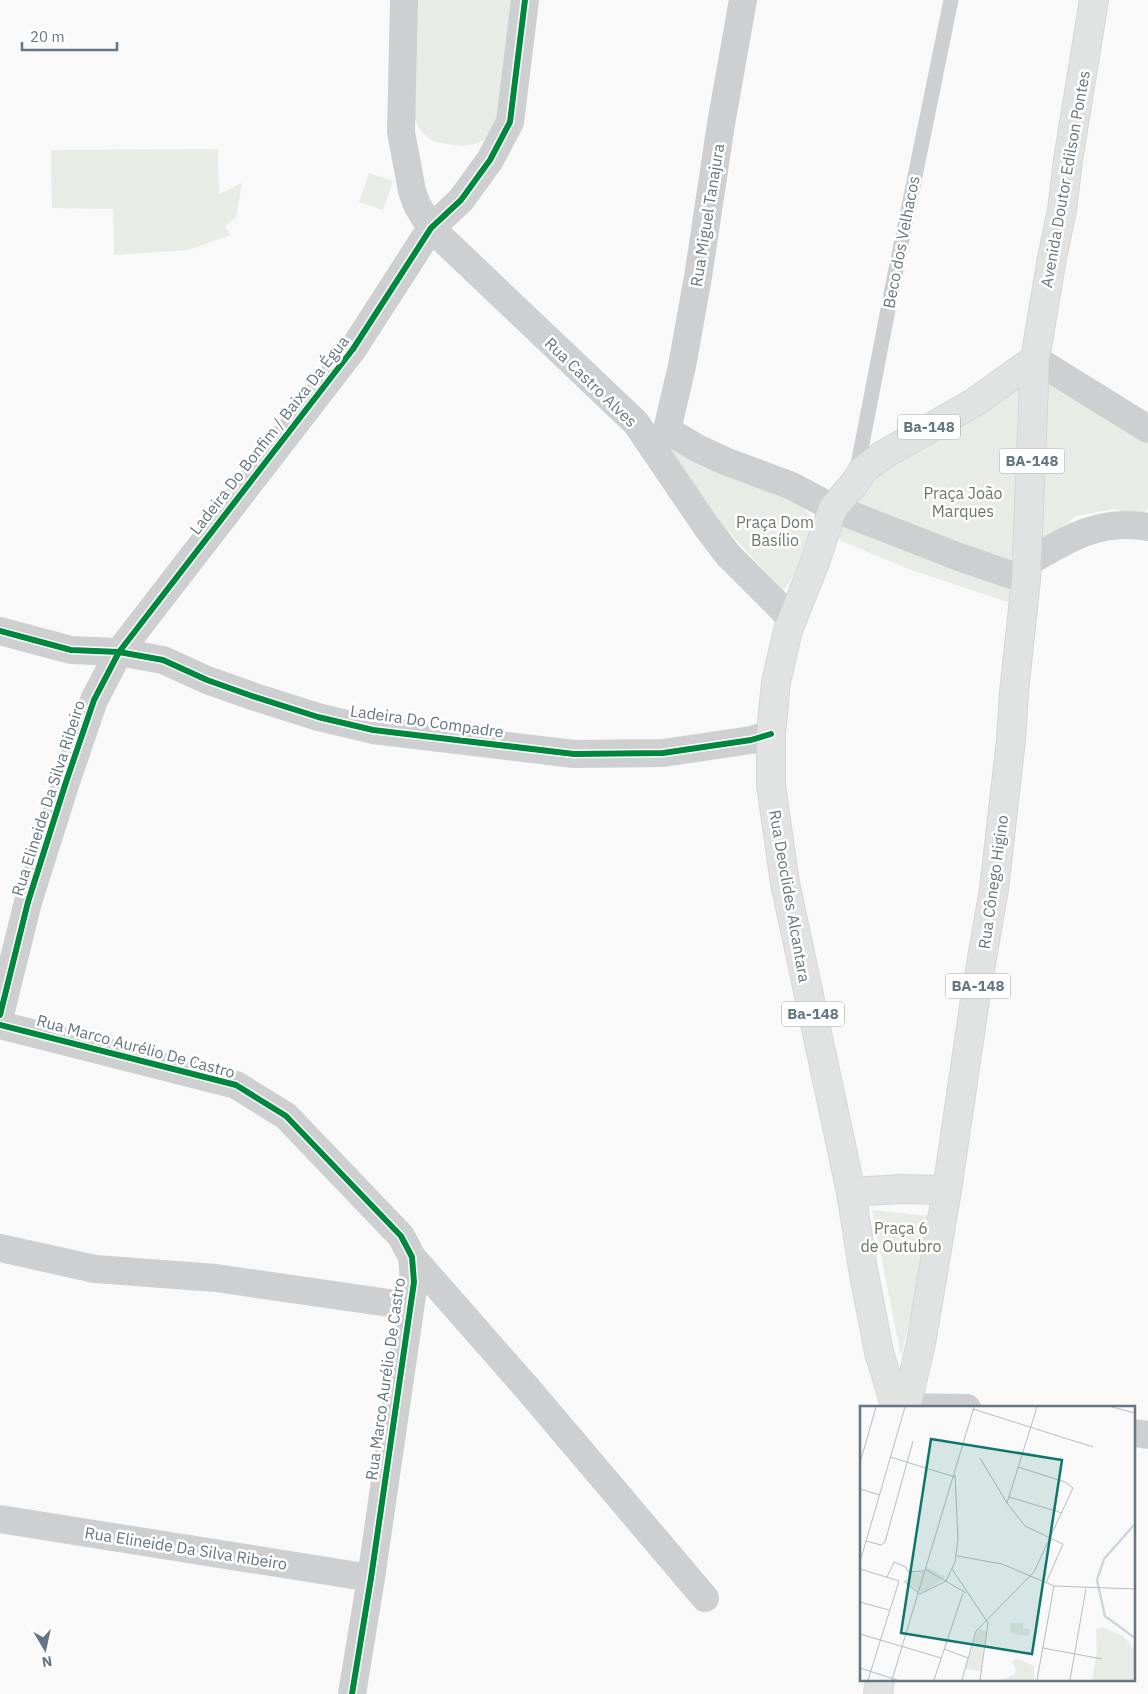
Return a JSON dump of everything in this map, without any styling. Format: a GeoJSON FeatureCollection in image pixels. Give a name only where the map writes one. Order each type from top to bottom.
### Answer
{"type":"FeatureCollection","features":[{"type":"Feature","properties":{"kind":"main road","name":"Avenida Doutor Edilson Pontes"},"geometry":{"type":"LineString","coordinates":[[1035,359],[1062,210],[1068,160],[1094,0]]}},
{"type":"Feature","properties":{"kind":"main road","name":"Ba-148"},"geometry":{"type":"LineString","coordinates":[[792,619],[814,565],[833,508],[864,470],[883,454],[975,402],[1014,372],[1035,359]]}},
{"type":"Feature","properties":{"kind":"main road","name":"BA-148"},"geometry":{"type":"LineString","coordinates":[[1027,571],[1035,359]]}},
{"type":"Feature","properties":{"kind":"main road","name":"Rua Cônego Higino"},"geometry":{"type":"LineString","coordinates":[[901,1406],[924,1326],[994,889],[1011,740],[1014,692],[1027,571]]}},
{"type":"Feature","properties":{"kind":"main road","name":"Rua Deoclides Alcantara"},"geometry":{"type":"LineString","coordinates":[[792,619],[776,682],[771,785],[785,884],[851,1192],[862,1269],[879,1352],[901,1406]]}},
{"type":"Feature","properties":{"kind":"main road"},"geometry":{"type":"LineString","coordinates":[[851,1192],[900,1189],[947,1190]]}},
{"type":"Feature","properties":{"kind":"street","name":"Rua Castro Alves"},"geometry":{"type":"LineString","coordinates":[[404,0],[402,139],[412,191],[417,205],[431,228],[636,423],[706,526],[723,547],[792,619]]}},
{"type":"Feature","properties":{"kind":"street","name":"Ladeira Do Bonfim / Baixa Da Égua"},"geometry":{"type":"LineString","coordinates":[[119,652],[354,349],[431,228],[461,200],[490,160],[510,122],[525,0]]}},
{"type":"Feature","properties":{"kind":"street","name":"Rua Miguel Tanajura"},"geometry":{"type":"LineString","coordinates":[[667,430],[682,366],[698,277],[721,124],[744,0]]}},
{"type":"Feature","properties":{"kind":"street"},"geometry":{"type":"LineString","coordinates":[[1035,359],[1148,429]]}},
{"type":"Feature","properties":{"kind":"street"},"geometry":{"type":"LineString","coordinates":[[636,423],[667,430],[697,448],[792,486],[833,508],[960,557],[1027,571],[1065,540],[1093,529],[1119,524],[1148,527]]}},
{"type":"Feature","properties":{"kind":"street","name":"Ladeira Do Compadre"},"geometry":{"type":"LineString","coordinates":[[0,631],[71,650],[119,652],[163,660],[207,680],[252,696],[318,717],[373,730],[574,754],[663,753],[751,740],[772,734]]}},
{"type":"Feature","properties":{"kind":"street","name":"Rua Elineide Da Silva Ribeiro"},"geometry":{"type":"LineString","coordinates":[[0,1015],[28,902],[66,782],[94,700],[119,652]]}},
{"type":"Feature","properties":{"kind":"street","name":"Rua Marco Aurélio De Castro"},"geometry":{"type":"LineString","coordinates":[[0,1025],[236,1085],[286,1116],[401,1236],[412,1257],[414,1282],[371,1578],[352,1694]]}},
{"type":"Feature","properties":{"kind":"street"},"geometry":{"type":"LineString","coordinates":[[0,1248],[95,1269],[216,1278],[410,1306]]}},
{"type":"Feature","properties":{"kind":"street"},"geometry":{"type":"LineString","coordinates":[[412,1257],[528,1388],[705,1598]]}},
{"type":"Feature","properties":{"kind":"street","name":"Rua Elineide Da Silva Ribeiro"},"geometry":{"type":"LineString","coordinates":[[0,1519],[371,1578]]}},
{"type":"Feature","properties":{"kind":"lane","name":"Beco dos Velhacos"},"geometry":{"type":"LineString","coordinates":[[854,484],[951,0]]}},
{"type":"Feature","properties":{"kind":"green space"},"geometry":{"type":"Polygon","coordinates":[[[413,0],[524,0],[511,110],[489,138],[475,144],[462,146],[440,143],[431,140],[418,127],[415,119],[413,0]]]}},
{"type":"Feature","properties":{"kind":"green space"},"geometry":{"type":"Polygon","coordinates":[[[218,149],[219,194],[242,183],[236,217],[225,226],[230,235],[188,250],[114,255],[113,209],[52,208],[51,150],[218,149]]]}},
{"type":"Feature","properties":{"kind":"green space"},"geometry":{"type":"Polygon","coordinates":[[[369,173],[393,181],[383,210],[359,202],[369,173]]]}},
{"type":"Feature","properties":{"kind":"green space","name":"Praça João Marques"},"geometry":{"type":"Polygon","coordinates":[[[1035,344],[1148,424],[1148,507],[1144,514],[1114,509],[1076,516],[1046,540],[1011,603],[911,570],[839,540],[835,493],[891,446],[1035,344]]]}},
{"type":"Feature","properties":{"kind":"green space","name":"Praça Dom Basílio"},"geometry":{"type":"Polygon","coordinates":[[[678,432],[797,501],[818,524],[801,564],[783,591],[662,459],[678,432]]]}},
{"type":"Feature","properties":{"kind":"green space","name":"Praça 6 de Outubro"},"geometry":{"type":"Polygon","coordinates":[[[872,1210],[930,1216],[918,1286],[901,1356],[872,1210]]]}},
{"type":"Feature","properties":{"kind":"cycle path"},"geometry":{"type":"LineString","coordinates":[[0,1015],[28,902],[94,700],[119,652],[353,349],[431,228],[461,200],[490,160],[510,122],[525,0]]}},
{"type":"Feature","properties":{"kind":"cycle path"},"geometry":{"type":"LineString","coordinates":[[0,631],[71,650],[119,652],[163,660],[207,680],[252,696],[318,717],[373,730],[574,754],[663,753],[751,740],[771,734]]}},
{"type":"Feature","properties":{"kind":"cycle path"},"geometry":{"type":"LineString","coordinates":[[0,1025],[236,1085],[286,1116],[401,1236],[412,1257],[414,1282],[371,1578],[352,1694]]}}]}
